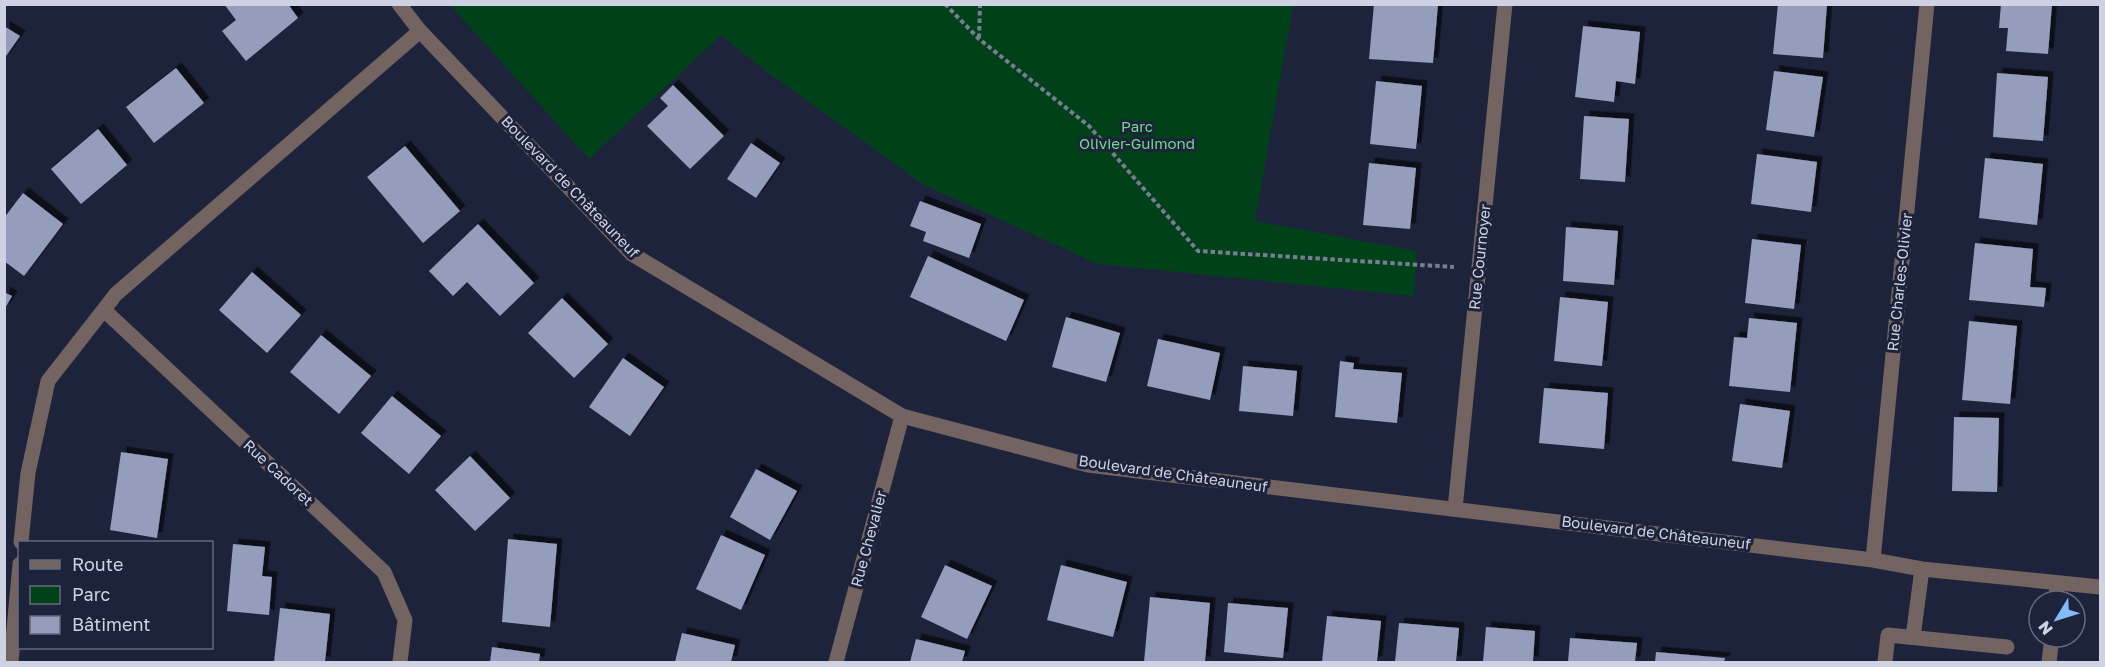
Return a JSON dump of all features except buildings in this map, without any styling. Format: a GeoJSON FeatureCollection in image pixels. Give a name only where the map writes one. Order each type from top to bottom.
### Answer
{"type":"FeatureCollection","features":[{"type":"Feature","properties":{"kind":"street","name":"Boulevard de Châteauneuf"},"geometry":{"type":"LineString","coordinates":[[399,4],[420,31],[633,254],[902,416],[1088,465],[1873,560],[1922,569],[2100,587]]}},
{"type":"Feature","properties":{"kind":"street","name":"Rue Cournoyer"},"geometry":{"type":"LineString","coordinates":[[1455,509],[1505,4]]}},
{"type":"Feature","properties":{"kind":"street","name":"Rue Charles-Olivier"},"geometry":{"type":"LineString","coordinates":[[1873,560],[1927,4]]}},
{"type":"Feature","properties":{"kind":"street"},"geometry":{"type":"LineString","coordinates":[[21,541],[28,473],[48,381],[116,294],[420,31]]}},
{"type":"Feature","properties":{"kind":"street","name":"Rue Cadoret"},"geometry":{"type":"LineString","coordinates":[[104,310],[384,572],[405,620],[400,663]]}},
{"type":"Feature","properties":{"kind":"street","name":"Rue Chevalier"},"geometry":{"type":"LineString","coordinates":[[836,663],[902,416]]}},
{"type":"Feature","properties":{"kind":"street"},"geometry":{"type":"LineString","coordinates":[[1913,637],[1922,569]]}},
{"type":"Feature","properties":{"kind":"street"},"geometry":{"type":"LineString","coordinates":[[2057,583],[2057,589]]}},
{"type":"Feature","properties":{"kind":"street"},"geometry":{"type":"LineString","coordinates":[[11,663],[18,586]]}},
{"type":"Feature","properties":{"kind":"street"},"geometry":{"type":"LineString","coordinates":[[1885,663],[1888,634],[2007,647]]}},
{"type":"Feature","properties":{"kind":"path"},"geometry":{"type":"LineString","coordinates":[[945,4],[979,39],[1089,126],[1198,250],[1479,269]]}},
{"type":"Feature","properties":{"kind":"path"},"geometry":{"type":"LineString","coordinates":[[979,39],[980,4]]}},
{"type":"Feature","properties":{"kind":"green space","name":"Parc Olivier-Guimond"},"geometry":{"type":"Polygon","coordinates":[[[450,5],[1293,5],[1255,221],[1417,251],[1414,296],[1098,264],[924,185],[758,65],[721,35],[589,159],[450,5]]]}}]}
